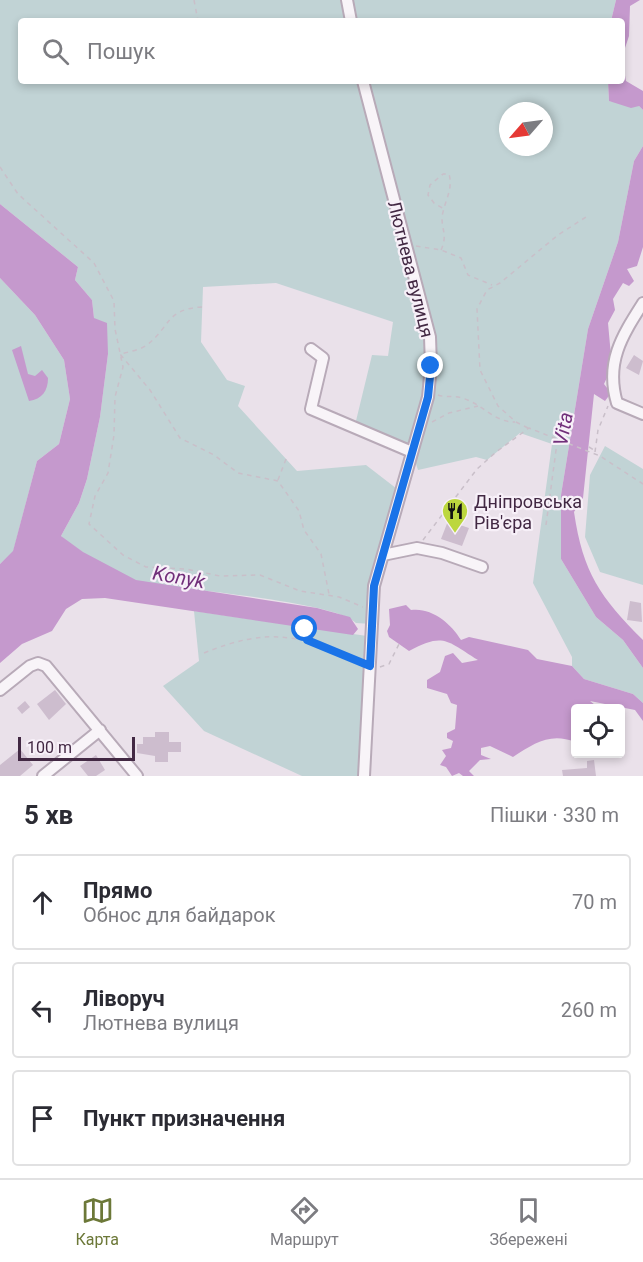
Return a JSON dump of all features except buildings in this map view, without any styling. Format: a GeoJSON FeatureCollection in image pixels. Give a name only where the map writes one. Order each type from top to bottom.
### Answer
{"type":"FeatureCollection","features":[{"type":"Feature","properties":{"kind":"street"},"geometry":{"type":"LineString","coordinates":[[347,0],[350,18]]}},
{"type":"Feature","properties":{"kind":"street","name":"Лютнева вулиця"},"geometry":{"type":"LineString","coordinates":[[364,84],[430,337],[430,383],[374,586],[364,776]]}},
{"type":"Feature","properties":{"kind":"street"},"geometry":{"type":"LineString","coordinates":[[643,303],[617,346],[614,380],[618,403],[643,414]]}},
{"type":"Feature","properties":{"kind":"street"},"geometry":{"type":"LineString","coordinates":[[311,349],[323,358],[311,409],[412,452]]}},
{"type":"Feature","properties":{"kind":"street"},"geometry":{"type":"LineString","coordinates":[[383,555],[417,548],[442,553],[482,567]]}},
{"type":"Feature","properties":{"kind":"street"},"geometry":{"type":"LineString","coordinates":[[0,690],[30,666],[38,663],[46,666],[137,776]]}},
{"type":"Feature","properties":{"kind":"street"},"geometry":{"type":"LineString","coordinates":[[43,776],[100,730]]}},
{"type":"Feature","properties":{"kind":"path"},"geometry":{"type":"LineString","coordinates":[[194,0],[197,18]]}},
{"type":"Feature","properties":{"kind":"path"},"geometry":{"type":"LineString","coordinates":[[0,167],[18,194],[94,263],[114,301],[115,329],[123,367],[114,397],[114,435],[108,473],[95,496],[88,524],[123,555],[146,567],[186,569],[220,576],[260,575],[300,591],[329,595],[373,611]]}},
{"type":"Feature","properties":{"kind":"path"},"geometry":{"type":"LineString","coordinates":[[441,250],[446,239],[442,214],[444,209],[452,182],[449,174],[443,174],[430,185],[428,195],[434,203],[444,209]]}},
{"type":"Feature","properties":{"kind":"path"},"geometry":{"type":"LineString","coordinates":[[586,217],[558,235],[487,290],[477,309],[480,370],[498,406],[516,422],[529,429],[557,441],[595,452]]}},
{"type":"Feature","properties":{"kind":"path"},"geometry":{"type":"LineString","coordinates":[[405,245],[441,250],[461,258],[468,275],[493,285]]}},
{"type":"Feature","properties":{"kind":"path"},"geometry":{"type":"LineString","coordinates":[[120,354],[145,346],[174,314],[184,308],[202,307]]}},
{"type":"Feature","properties":{"kind":"path"},"geometry":{"type":"LineString","coordinates":[[120,354],[150,390],[180,438],[214,455],[238,473],[278,481],[299,511],[304,530],[321,554],[329,595]]}},
{"type":"Feature","properties":{"kind":"path"},"geometry":{"type":"LineString","coordinates":[[430,383],[442,397],[463,398],[479,405],[492,418],[516,422]]}},
{"type":"Feature","properties":{"kind":"path"},"geometry":{"type":"LineString","coordinates":[[595,452],[598,430],[605,409],[618,403]]}},
{"type":"Feature","properties":{"kind":"path"},"geometry":{"type":"LineString","coordinates":[[419,428],[449,412],[479,405]]}},
{"type":"Feature","properties":{"kind":"path"},"geometry":{"type":"LineString","coordinates":[[417,548],[487,460],[529,429]]}},
{"type":"Feature","properties":{"kind":"path"},"geometry":{"type":"LineString","coordinates":[[546,525],[557,441]]}},
{"type":"Feature","properties":{"kind":"path"},"geometry":{"type":"LineString","coordinates":[[589,447],[643,484]]}},
{"type":"Feature","properties":{"kind":"path"},"geometry":{"type":"LineString","coordinates":[[278,481],[286,459]]}},
{"type":"Feature","properties":{"kind":"path"},"geometry":{"type":"LineString","coordinates":[[305,629],[304,634],[307,640]]}},
{"type":"Feature","properties":{"kind":"path"},"geometry":{"type":"LineString","coordinates":[[204,653],[236,640],[266,635],[307,640],[370,666],[389,664],[399,644]]}},
{"type":"Feature","properties":{"kind":"shaded area"},"geometry":{"type":"Polygon","coordinates":[[[0,0],[616,0],[612,18],[18,18],[18,84],[608,84],[609,101],[639,106],[643,110],[643,146],[634,161],[618,242],[588,329],[561,495],[561,559],[596,617],[623,640],[643,668],[643,703],[633,694],[584,679],[572,666],[572,657],[533,583],[552,444],[520,433],[487,460],[476,457],[418,470],[412,452],[355,425],[372,355],[388,356],[393,322],[276,283],[203,287],[201,342],[227,380],[245,386],[238,406],[297,471],[366,465],[401,492],[374,586],[372,624],[356,623],[342,615],[289,602],[138,581],[111,570],[66,541],[61,536],[79,503],[87,479],[100,417],[108,354],[94,318],[92,300],[75,280],[78,267],[0,204],[0,0]]]}},
{"type":"Feature","properties":{"kind":"shaded area"},"geometry":{"type":"Polygon","coordinates":[[[616,0],[640,0],[630,6],[629,36],[625,48],[625,18],[612,18],[616,0]]]}},
{"type":"Feature","properties":{"kind":"shaded area"},"geometry":{"type":"Polygon","coordinates":[[[625,75],[626,81],[643,91],[643,110],[639,106],[631,108],[609,101],[608,84],[625,84],[625,75]]]}},
{"type":"Feature","properties":{"kind":"shaded area"},"geometry":{"type":"Polygon","coordinates":[[[643,146],[643,247],[637,266],[627,269],[634,281],[629,286],[623,283],[613,299],[615,310],[608,323],[612,367],[604,384],[611,393],[605,401],[594,394],[583,498],[574,512],[583,552],[596,583],[615,610],[643,640],[643,668],[623,640],[596,617],[561,559],[561,495],[588,329],[618,242],[634,161],[643,146]]]}},
{"type":"Feature","properties":{"kind":"shaded area"},"geometry":{"type":"Polygon","coordinates":[[[0,204],[78,267],[75,280],[92,300],[94,318],[107,323],[108,354],[100,417],[87,479],[79,503],[61,536],[83,552],[136,580],[317,608],[350,617],[358,629],[353,635],[105,598],[82,599],[66,609],[52,631],[22,644],[0,663],[0,564],[13,551],[37,461],[59,444],[70,399],[64,360],[35,315],[0,278],[0,204]]]}},
{"type":"Feature","properties":{"kind":"shaded area"},"geometry":{"type":"Polygon","coordinates":[[[0,278],[35,315],[64,360],[70,399],[59,444],[37,461],[13,552],[0,564],[0,278]]]}},
{"type":"Feature","properties":{"kind":"shaded area"},"geometry":{"type":"Polygon","coordinates":[[[21,346],[28,374],[35,376],[42,370],[48,378],[43,394],[29,401],[12,350],[21,346]]]}},
{"type":"Feature","properties":{"kind":"shaded area"},"geometry":{"type":"Polygon","coordinates":[[[605,446],[643,469],[643,585],[600,572],[585,537],[590,475],[605,446]]]}},
{"type":"Feature","properties":{"kind":"shaded area"},"geometry":{"type":"Polygon","coordinates":[[[406,605],[411,610],[426,611],[446,622],[461,640],[469,637],[528,650],[537,659],[572,666],[584,679],[633,694],[643,703],[643,721],[635,710],[625,708],[625,704],[590,701],[594,704],[571,704],[571,741],[558,738],[543,740],[513,757],[490,746],[481,748],[481,755],[491,759],[480,760],[469,771],[474,776],[463,776],[459,773],[452,776],[446,767],[440,765],[446,756],[442,750],[451,748],[453,741],[447,738],[447,733],[455,729],[457,705],[451,703],[447,694],[427,688],[427,680],[440,672],[445,656],[453,653],[462,663],[478,660],[452,644],[438,640],[409,651],[389,637],[387,631],[390,625],[389,609],[406,605]]]}},
{"type":"Feature","properties":{"kind":"shaded area"},"geometry":{"type":"Polygon","coordinates":[[[194,611],[367,636],[359,776],[302,776],[204,731],[163,686],[199,661],[194,611]]]}},
{"type":"Feature","properties":{"kind":"place","name":"Дніпровська Рів'єра"},"geometry":{"type":"Point","coordinates":[455,534]}},
{"type":"Feature","properties":{"kind":"route"},"geometry":{"type":"LineString","coordinates":[[305,629],[304,634],[307,640],[370,666],[374,586],[428,397],[431,366]]}},
{"type":"Feature","properties":{"kind":"water label","name":"Vita"},"geometry":{"type":"Point","coordinates":[563,429]}},
{"type":"Feature","properties":{"kind":"water label","name":"Konyk"},"geometry":{"type":"Point","coordinates":[179,577]}}]}
